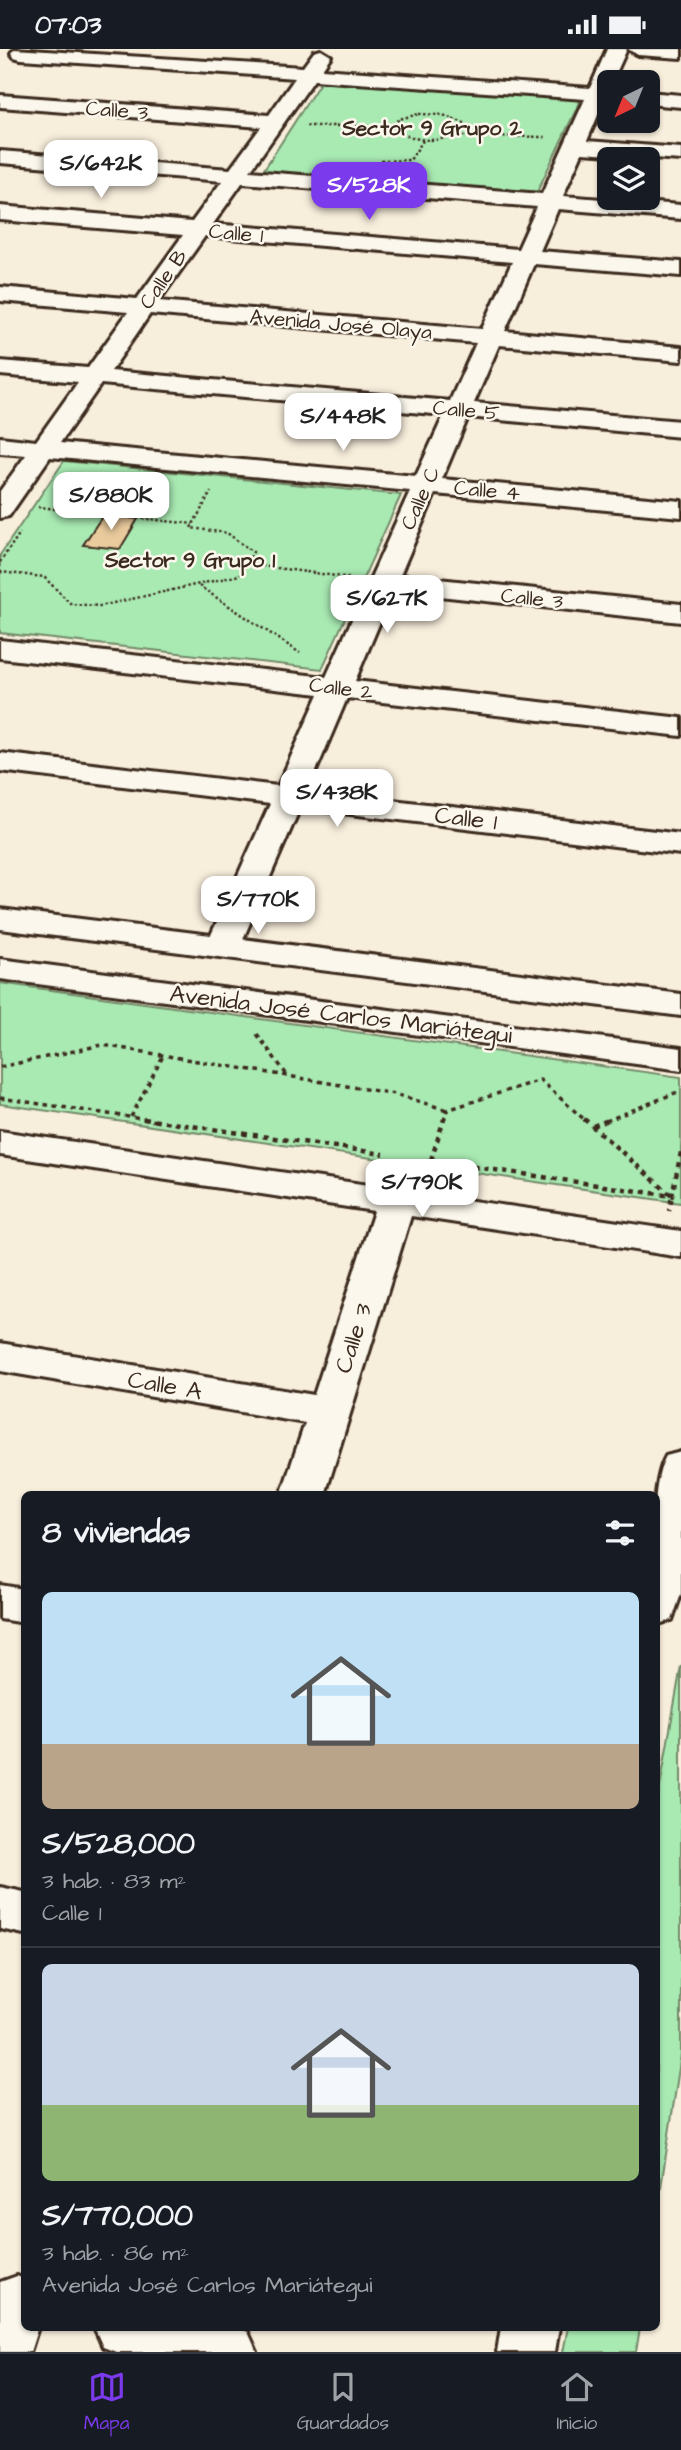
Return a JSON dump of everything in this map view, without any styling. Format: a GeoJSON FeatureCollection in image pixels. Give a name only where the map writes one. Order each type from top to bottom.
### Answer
{"type":"FeatureCollection","features":[{"type":"Feature","properties":{"kind":"street","name":"Calle B"},"geometry":{"type":"LineString","coordinates":[[0,510],[237,176],[285,124],[309,74],[327,49]]}},
{"type":"Feature","properties":{"kind":"street","name":"Calle C"},"geometry":{"type":"LineString","coordinates":[[611,70],[617,49]]}},
{"type":"Feature","properties":{"kind":"street"},"geometry":{"type":"LineString","coordinates":[[638,49],[681,52]]}},
{"type":"Feature","properties":{"kind":"street"},"geometry":{"type":"LineString","coordinates":[[7,67],[23,51],[597,95]]}},
{"type":"Feature","properties":{"kind":"street"},"geometry":{"type":"LineString","coordinates":[[660,99],[681,101]]}},
{"type":"Feature","properties":{"kind":"street","name":"Calle 3"},"geometry":{"type":"LineString","coordinates":[[0,101],[285,124]]}},
{"type":"Feature","properties":{"kind":"street","name":"Calle C"},"geometry":{"type":"LineString","coordinates":[[223,947],[574,146],[597,106]]}},
{"type":"Feature","properties":{"kind":"street"},"geometry":{"type":"LineString","coordinates":[[574,146],[681,154]]}},
{"type":"Feature","properties":{"kind":"street"},"geometry":{"type":"LineString","coordinates":[[0,157],[681,212]]}},
{"type":"Feature","properties":{"kind":"street","name":"Calle 1"},"geometry":{"type":"LineString","coordinates":[[0,213],[681,269]]}},
{"type":"Feature","properties":{"kind":"street","name":"Avenida José Olaya"},"geometry":{"type":"LineString","coordinates":[[0,281],[149,300],[494,330],[681,339]]}},
{"type":"Feature","properties":{"kind":"street","name":"Avenida José Olaya"},"geometry":{"type":"LineString","coordinates":[[0,294],[149,300]]}},
{"type":"Feature","properties":{"kind":"street","name":"Avenida José Olaya"},"geometry":{"type":"LineString","coordinates":[[494,330],[681,354]]}},
{"type":"Feature","properties":{"kind":"street","name":"Calle 5"},"geometry":{"type":"LineString","coordinates":[[0,368],[681,429]]}},
{"type":"Feature","properties":{"kind":"street","name":"Calle 4"},"geometry":{"type":"LineString","coordinates":[[0,445],[681,509]]}},
{"type":"Feature","properties":{"kind":"street","name":"Calle 3"},"geometry":{"type":"LineString","coordinates":[[383,582],[681,613]]}},
{"type":"Feature","properties":{"kind":"street","name":"Calle 2"},"geometry":{"type":"LineString","coordinates":[[0,649],[681,727]]}},
{"type":"Feature","properties":{"kind":"street","name":"Calle 1"},"geometry":{"type":"LineString","coordinates":[[0,762],[681,844]]}},
{"type":"Feature","properties":{"kind":"street","name":"Avenida José Carlos Mariátegui"},"geometry":{"type":"LineString","coordinates":[[0,919],[681,1005]]}},
{"type":"Feature","properties":{"kind":"street","name":"Avenida José Carlos Mariátegui"},"geometry":{"type":"LineString","coordinates":[[0,969],[681,1059]]}},
{"type":"Feature","properties":{"kind":"street"},"geometry":{"type":"LineString","coordinates":[[0,1122],[407,1171],[675,1221]]}},
{"type":"Feature","properties":{"kind":"street"},"geometry":{"type":"LineString","coordinates":[[0,1143],[407,1171]]}},
{"type":"Feature","properties":{"kind":"street","name":"Calle 3"},"geometry":{"type":"LineString","coordinates":[[304,1491],[407,1171]]}},
{"type":"Feature","properties":{"kind":"street","name":"Calle A"},"geometry":{"type":"LineString","coordinates":[[0,1357],[330,1413]]}},
{"type":"Feature","properties":{"kind":"street"},"geometry":{"type":"LineString","coordinates":[[660,1585],[681,1467]]}},
{"type":"Feature","properties":{"kind":"street"},"geometry":{"type":"LineString","coordinates":[[0,1602],[21,1606]]}},
{"type":"Feature","properties":{"kind":"street"},"geometry":{"type":"LineString","coordinates":[[0,1908],[21,1912]]}},
{"type":"Feature","properties":{"kind":"street"},"geometry":{"type":"LineString","coordinates":[[140,2331],[228,2352]]}},
{"type":"Feature","properties":{"kind":"street"},"geometry":{"type":"LineString","coordinates":[[526,2352],[529,2331]]}},
{"type":"Feature","properties":{"kind":"path"},"geometry":{"type":"LineString","coordinates":[[443,114],[467,124],[464,132],[436,139],[413,137],[396,131],[393,126],[399,119],[407,116],[443,114]]}},
{"type":"Feature","properties":{"kind":"path"},"geometry":{"type":"LineString","coordinates":[[285,124],[393,126]]}},
{"type":"Feature","properties":{"kind":"path"},"geometry":{"type":"LineString","coordinates":[[457,135],[472,138],[548,137]]}},
{"type":"Feature","properties":{"kind":"path"},"geometry":{"type":"LineString","coordinates":[[0,572],[44,577],[71,604],[100,606],[240,575],[253,552],[227,533],[191,528],[226,466]]}},
{"type":"Feature","properties":{"kind":"path"},"geometry":{"type":"LineString","coordinates":[[45,496],[37,507],[193,524]]}},
{"type":"Feature","properties":{"kind":"path"},"geometry":{"type":"LineString","coordinates":[[0,562],[22,529]]}},
{"type":"Feature","properties":{"kind":"path"},"geometry":{"type":"LineString","coordinates":[[247,564],[383,582]]}},
{"type":"Feature","properties":{"kind":"path"},"geometry":{"type":"LineString","coordinates":[[198,586],[319,666],[337,687]]}},
{"type":"Feature","properties":{"kind":"path"},"geometry":{"type":"LineString","coordinates":[[249,1023],[288,1076]]}},
{"type":"Feature","properties":{"kind":"path"},"geometry":{"type":"LineString","coordinates":[[0,1067],[102,1045],[395,1094],[447,1110],[540,1080],[593,1126],[675,1221]]}},
{"type":"Feature","properties":{"kind":"path"},"geometry":{"type":"LineString","coordinates":[[131,1117],[163,1055]]}},
{"type":"Feature","properties":{"kind":"path"},"geometry":{"type":"LineString","coordinates":[[593,1126],[681,1090]]}},
{"type":"Feature","properties":{"kind":"path"},"geometry":{"type":"LineString","coordinates":[[0,1098],[131,1117],[675,1221]]}},
{"type":"Feature","properties":{"kind":"path"},"geometry":{"type":"LineString","coordinates":[[407,1171],[447,1110]]}},
{"type":"Feature","properties":{"kind":"path"},"geometry":{"type":"LineString","coordinates":[[675,1221],[681,1152]]}},
{"type":"Feature","properties":{"kind":"green space"},"geometry":{"type":"Polygon","coordinates":[[[323,78],[582,97],[537,192],[263,171],[323,78]]]}},
{"type":"Feature","properties":{"kind":"green space"},"geometry":{"type":"Polygon","coordinates":[[[64,461],[401,495],[322,669],[0,633],[0,555],[64,461]]]}},
{"type":"Feature","properties":{"kind":"green space"},"geometry":{"type":"Polygon","coordinates":[[[0,983],[681,1077],[681,1203],[0,1104],[0,983]]]}},
{"type":"Feature","properties":{"kind":"green space"},"geometry":{"type":"Polygon","coordinates":[[[681,1666],[681,2055],[660,2194],[660,1787],[681,1666]]]}},
{"type":"Feature","properties":{"kind":"green space"},"geometry":{"type":"Polygon","coordinates":[[[567,2331],[640,2331],[636,2352],[563,2352],[567,2331]]]}},
{"type":"Feature","properties":{"kind":"building"},"geometry":{"type":"Polygon","coordinates":[[[103,515],[138,519],[120,549],[83,545],[103,515]]]}},
{"type":"Feature","properties":{"kind":"district","name":"Sector 9 Grupo 2"},"geometry":{"type":"Point","coordinates":[432,128]}},
{"type":"Feature","properties":{"kind":"district","name":"Sector 9 Grupo 1"},"geometry":{"type":"Point","coordinates":[190,560]}}]}
